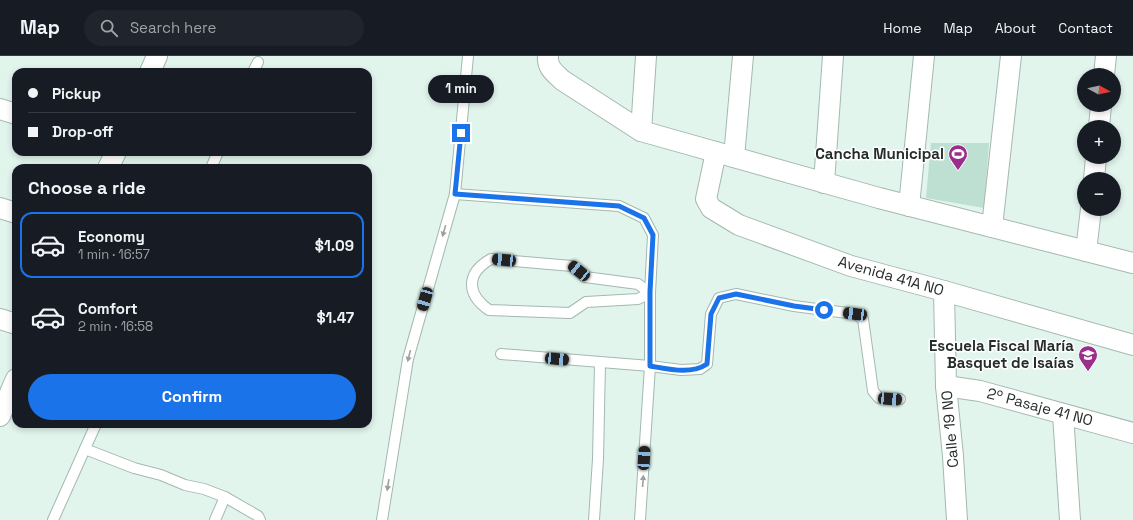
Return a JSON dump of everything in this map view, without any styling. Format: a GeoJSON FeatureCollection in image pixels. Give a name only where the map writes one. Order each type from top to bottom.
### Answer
{"type":"FeatureCollection","features":[{"type":"Feature","properties":{"kind":"street"},"geometry":{"type":"LineString","coordinates":[[152,68],[157,56]]}},
{"type":"Feature","properties":{"kind":"street"},"geometry":{"type":"LineString","coordinates":[[548,56],[547,63],[562,80],[641,131],[909,206],[1133,263]]}},
{"type":"Feature","properties":{"kind":"street"},"geometry":{"type":"LineString","coordinates":[[641,131],[646,56]]}},
{"type":"Feature","properties":{"kind":"street","name":"Avenida 41A NO"},"geometry":{"type":"LineString","coordinates":[[743,56],[725,155],[706,199],[711,208],[739,225],[851,266],[1133,345]]}},
{"type":"Feature","properties":{"kind":"street"},"geometry":{"type":"LineString","coordinates":[[824,183],[833,56]]}},
{"type":"Feature","properties":{"kind":"street"},"geometry":{"type":"LineString","coordinates":[[909,206],[924,56]]}},
{"type":"Feature","properties":{"kind":"street"},"geometry":{"type":"LineString","coordinates":[[992,227],[1011,56]]}},
{"type":"Feature","properties":{"kind":"street"},"geometry":{"type":"LineString","coordinates":[[1105,68],[1106,56]]}},
{"type":"Feature","properties":{"kind":"street"},"geometry":{"type":"LineString","coordinates":[[0,109],[12,113]]}},
{"type":"Feature","properties":{"kind":"street"},"geometry":{"type":"LineString","coordinates":[[0,208],[12,212]]}},
{"type":"Feature","properties":{"kind":"street"},"geometry":{"type":"LineString","coordinates":[[1086,251],[1089,216]]}},
{"type":"Feature","properties":{"kind":"street","name":"Calle 19 NO"},"geometry":{"type":"LineString","coordinates":[[944,291],[946,386],[953,456],[957,520]]}},
{"type":"Feature","properties":{"kind":"street"},"geometry":{"type":"LineString","coordinates":[[0,319],[12,323]]}},
{"type":"Feature","properties":{"kind":"street","name":"2º Pasaje 41 NO"},"geometry":{"type":"LineString","coordinates":[[946,386],[980,391],[1133,433]]}},
{"type":"Feature","properties":{"kind":"street"},"geometry":{"type":"LineString","coordinates":[[0,416],[12,388]]}},
{"type":"Feature","properties":{"kind":"street"},"geometry":{"type":"LineString","coordinates":[[1063,414],[1070,520]]}},
{"type":"Feature","properties":{"kind":"lane"},"geometry":{"type":"LineString","coordinates":[[382,520],[408,359],[455,194],[468,56]]}},
{"type":"Feature","properties":{"kind":"lane"},"geometry":{"type":"LineString","coordinates":[[255,68],[258,62]]}},
{"type":"Feature","properties":{"kind":"lane"},"geometry":{"type":"LineString","coordinates":[[455,194],[619,206],[644,218],[653,235],[650,292],[650,366],[640,520]]}},
{"type":"Feature","properties":{"kind":"lane"},"geometry":{"type":"LineString","coordinates":[[491,259],[572,266],[585,277],[638,284],[650,292],[638,299],[586,302],[570,313],[489,310],[479,304],[473,295],[472,284],[474,273],[481,264],[491,259]]}},
{"type":"Feature","properties":{"kind":"lane"},"geometry":{"type":"LineString","coordinates":[[501,354],[650,366],[681,370],[700,369],[707,364],[711,314],[719,298],[736,294],[794,306],[855,314],[863,319],[873,391],[879,398],[900,399]]}},
{"type":"Feature","properties":{"kind":"lane"},"geometry":{"type":"LineString","coordinates":[[594,520],[598,459],[600,363]]}},
{"type":"Feature","properties":{"kind":"lane"},"geometry":{"type":"LineString","coordinates":[[53,520],[94,428]]}},
{"type":"Feature","properties":{"kind":"lane"},"geometry":{"type":"LineString","coordinates":[[86,449],[134,468],[185,485],[204,489],[225,497],[258,516],[260,520]]}},
{"type":"Feature","properties":{"kind":"lane"},"geometry":{"type":"LineString","coordinates":[[215,520],[225,497]]}},
{"type":"Feature","properties":{"kind":"green space","name":"Cancha Municipal"},"geometry":{"type":"Polygon","coordinates":[[[931,143],[989,143],[984,208],[926,198],[931,143]]]}},
{"type":"Feature","properties":{"kind":"place","name":"Cancha Municipal"},"geometry":{"type":"Point","coordinates":[958,171]}},
{"type":"Feature","properties":{"kind":"place","name":"Escuela Fiscal María Basquet de Isaías"},"geometry":{"type":"Point","coordinates":[1088,372]}},
{"type":"Feature","properties":{"kind":"route"},"geometry":{"type":"LineString","coordinates":[[461,133],[455,194],[619,206],[644,218],[653,235],[650,292],[650,366],[681,370],[700,369],[707,364],[711,314],[719,298],[736,294],[794,306],[824,310]]}}]}
